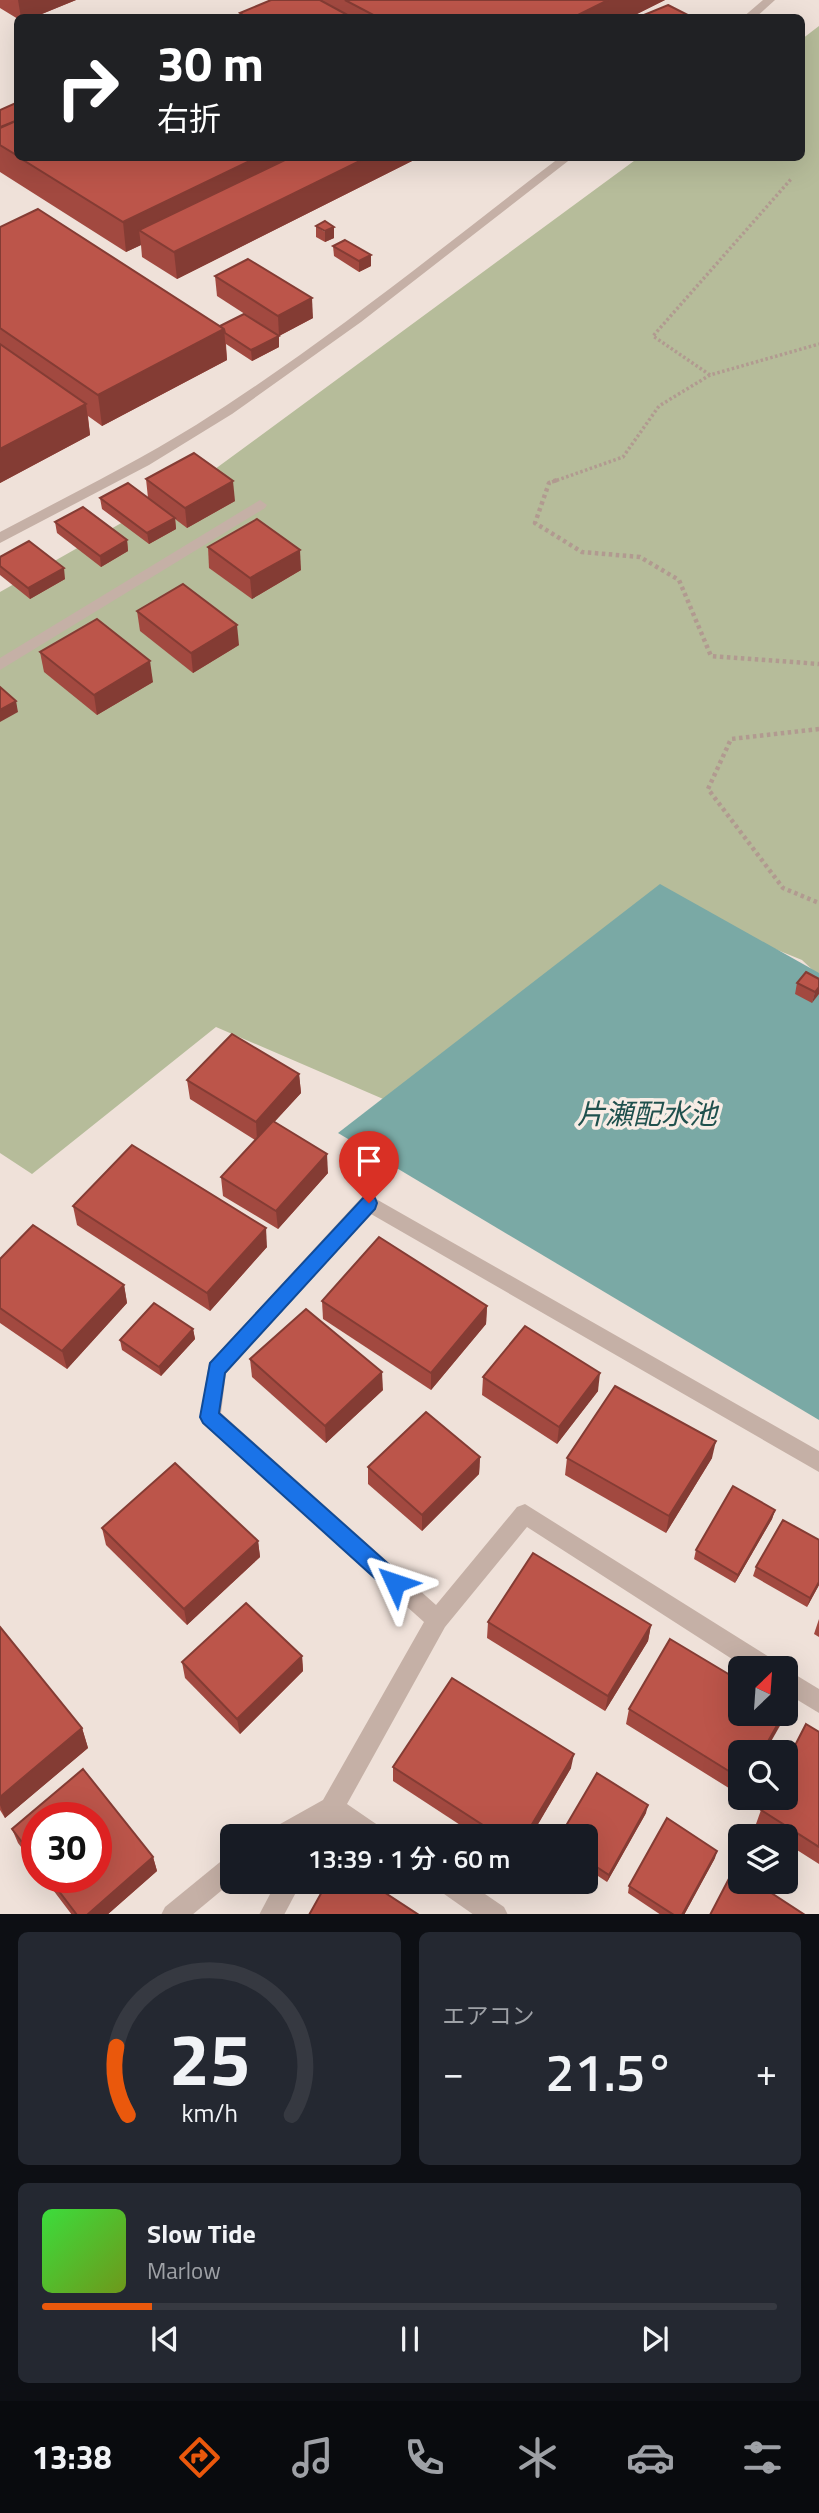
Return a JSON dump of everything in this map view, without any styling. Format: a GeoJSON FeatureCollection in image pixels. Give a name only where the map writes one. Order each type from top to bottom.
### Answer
{"type":"FeatureCollection","features":[{"type":"Feature","properties":{"kind":"street"},"geometry":{"type":"LineString","coordinates":[[752,14],[770,0]]}},
{"type":"Feature","properties":{"kind":"street"},"geometry":{"type":"LineString","coordinates":[[0,538],[159,452],[226,412],[365,313],[562,161]]}},
{"type":"Feature","properties":{"kind":"street"},"geometry":{"type":"LineString","coordinates":[[0,665],[260,505]]}},
{"type":"Feature","properties":{"kind":"street"},"geometry":{"type":"LineString","coordinates":[[437,1620],[209,1417],[216,1369],[369,1203],[819,1462]]}},
{"type":"Feature","properties":{"kind":"street"},"geometry":{"type":"LineString","coordinates":[[323,1824],[437,1620],[525,1514],[747,1656]]}},
{"type":"Feature","properties":{"kind":"street"},"geometry":{"type":"LineString","coordinates":[[798,1688],[819,1702]]}},
{"type":"Feature","properties":{"kind":"street"},"geometry":{"type":"LineString","coordinates":[[303,1824],[332,1808]]}},
{"type":"Feature","properties":{"kind":"street"},"geometry":{"type":"LineString","coordinates":[[332,1808],[356,1824]]}},
{"type":"Feature","properties":{"kind":"street"},"geometry":{"type":"LineString","coordinates":[[173,1914],[220,1876]]}},
{"type":"Feature","properties":{"kind":"street"},"geometry":{"type":"LineString","coordinates":[[271,1914],[283,1894]]}},
{"type":"Feature","properties":{"kind":"street"},"geometry":{"type":"LineString","coordinates":[[465,1894],[496,1914]]}},
{"type":"Feature","properties":{"kind":"path"},"geometry":{"type":"LineString","coordinates":[[710,374],[653,335],[792,178]]}},
{"type":"Feature","properties":{"kind":"path"},"geometry":{"type":"LineString","coordinates":[[819,344],[710,374],[659,406],[623,457],[550,483],[535,523],[582,552],[640,557],[679,580],[711,656],[819,664]]}},
{"type":"Feature","properties":{"kind":"path"},"geometry":{"type":"LineString","coordinates":[[819,729],[730,739],[708,789],[783,888],[819,903]]}},
{"type":"Feature","properties":{"kind":"green space"},"geometry":{"type":"Polygon","coordinates":[[[819,26],[819,976],[802,960],[687,913],[411,1111],[216,1027],[32,1174],[0,1153],[0,592],[211,472],[634,161],[805,161],[805,37],[819,26]]]}},
{"type":"Feature","properties":{"kind":"water","name":"片瀬配水池"},"geometry":{"type":"Polygon","coordinates":[[[660,884],[819,973],[819,1420],[338,1133],[660,884]]]}},
{"type":"Feature","properties":{"kind":"building"},"geometry":{"type":"Polygon","coordinates":[[[271,0],[320,0],[346,14],[242,14],[271,0]]]}},
{"type":"Feature","properties":{"kind":"building"},"geometry":{"type":"Polygon","coordinates":[[[345,0],[608,0],[580,14],[371,14],[345,0]]]}},
{"type":"Feature","properties":{"kind":"building"},"geometry":{"type":"Polygon","coordinates":[[[668,5],[686,14],[646,14],[668,5]]]}},
{"type":"Feature","properties":{"kind":"building"},"geometry":{"type":"Polygon","coordinates":[[[14,104],[14,122],[0,127],[0,110],[14,104]]]}},
{"type":"Feature","properties":{"kind":"building"},"geometry":{"type":"Polygon","coordinates":[[[14,122],[14,154],[0,145],[0,128],[14,122]]]}},
{"type":"Feature","properties":{"kind":"building"},"geometry":{"type":"Polygon","coordinates":[[[25,161],[250,161],[123,222],[25,161]]]}},
{"type":"Feature","properties":{"kind":"building"},"geometry":{"type":"Polygon","coordinates":[[[283,161],[360,161],[174,252],[139,230],[283,161]]]}},
{"type":"Feature","properties":{"kind":"building"},"geometry":{"type":"Polygon","coordinates":[[[38,209],[224,329],[98,395],[0,328],[0,227],[38,209]]]}},
{"type":"Feature","properties":{"kind":"building"},"geometry":{"type":"Polygon","coordinates":[[[325,221],[334,227],[325,231],[316,226],[325,221]]]}},
{"type":"Feature","properties":{"kind":"building"},"geometry":{"type":"Polygon","coordinates":[[[345,240],[371,255],[359,261],[333,246],[345,240]]]}},
{"type":"Feature","properties":{"kind":"building"},"geometry":{"type":"Polygon","coordinates":[[[248,259],[312,298],[278,316],[215,276],[248,259]]]}},
{"type":"Feature","properties":{"kind":"building"},"geometry":{"type":"Polygon","coordinates":[[[244,314],[279,336],[251,350],[225,333],[220,326],[244,314]]]}},
{"type":"Feature","properties":{"kind":"building"},"geometry":{"type":"Polygon","coordinates":[[[0,344],[86,404],[0,449],[0,344]]]}},
{"type":"Feature","properties":{"kind":"building"},"geometry":{"type":"Polygon","coordinates":[[[194,453],[233,481],[185,508],[146,479],[194,453]]]}},
{"type":"Feature","properties":{"kind":"building"},"geometry":{"type":"Polygon","coordinates":[[[128,483],[175,518],[147,533],[100,498],[128,483]]]}},
{"type":"Feature","properties":{"kind":"building"},"geometry":{"type":"Polygon","coordinates":[[[83,507],[127,540],[100,556],[55,522],[83,507]]]}},
{"type":"Feature","properties":{"kind":"building"},"geometry":{"type":"Polygon","coordinates":[[[257,519],[300,550],[250,578],[208,547],[257,519]]]}},
{"type":"Feature","properties":{"kind":"building"},"geometry":{"type":"Polygon","coordinates":[[[29,541],[64,568],[28,588],[0,566],[0,557],[29,541]]]}},
{"type":"Feature","properties":{"kind":"building"},"geometry":{"type":"Polygon","coordinates":[[[183,584],[237,625],[191,653],[137,611],[183,584]]]}},
{"type":"Feature","properties":{"kind":"building"},"geometry":{"type":"Polygon","coordinates":[[[97,619],[150,661],[94,695],[40,652],[97,619]]]}},
{"type":"Feature","properties":{"kind":"building"},"geometry":{"type":"Polygon","coordinates":[[[0,687],[16,701],[0,710],[0,687]]]}},
{"type":"Feature","properties":{"kind":"building"},"geometry":{"type":"Polygon","coordinates":[[[806,972],[819,979],[819,987],[815,992],[797,983],[806,972]]]}},
{"type":"Feature","properties":{"kind":"building"},"geometry":{"type":"Polygon","coordinates":[[[232,1034],[299,1074],[256,1122],[187,1080],[232,1034]]]}},
{"type":"Feature","properties":{"kind":"building"},"geometry":{"type":"Polygon","coordinates":[[[273,1121],[327,1154],[276,1211],[221,1177],[273,1121]]]}},
{"type":"Feature","properties":{"kind":"building"},"geometry":{"type":"Polygon","coordinates":[[[132,1145],[266,1228],[207,1293],[73,1206],[132,1145]]]}},
{"type":"Feature","properties":{"kind":"building"},"geometry":{"type":"Polygon","coordinates":[[[33,1225],[124,1285],[62,1351],[0,1308],[0,1259],[33,1225]]]}},
{"type":"Feature","properties":{"kind":"building"},"geometry":{"type":"Polygon","coordinates":[[[379,1237],[487,1306],[431,1373],[322,1301],[379,1237]]]}},
{"type":"Feature","properties":{"kind":"building"},"geometry":{"type":"Polygon","coordinates":[[[154,1303],[193,1329],[159,1367],[120,1340],[154,1303]]]}},
{"type":"Feature","properties":{"kind":"building"},"geometry":{"type":"Polygon","coordinates":[[[306,1309],[382,1372],[325,1426],[250,1359],[306,1309]]]}},
{"type":"Feature","properties":{"kind":"building"},"geometry":{"type":"Polygon","coordinates":[[[525,1326],[600,1373],[559,1427],[483,1377],[525,1326]]]}},
{"type":"Feature","properties":{"kind":"building"},"geometry":{"type":"Polygon","coordinates":[[[615,1386],[716,1441],[669,1516],[567,1458],[615,1386]]]}},
{"type":"Feature","properties":{"kind":"building"},"geometry":{"type":"Polygon","coordinates":[[[426,1412],[480,1457],[422,1515],[368,1467],[426,1412]]]}},
{"type":"Feature","properties":{"kind":"building"},"geometry":{"type":"Polygon","coordinates":[[[175,1463],[258,1541],[184,1609],[102,1528],[175,1463]]]}},
{"type":"Feature","properties":{"kind":"building"},"geometry":{"type":"Polygon","coordinates":[[[733,1486],[775,1510],[738,1575],[696,1550],[733,1486]]]}},
{"type":"Feature","properties":{"kind":"building"},"geometry":{"type":"Polygon","coordinates":[[[783,1520],[819,1540],[819,1582],[810,1598],[756,1567],[783,1520]]]}},
{"type":"Feature","properties":{"kind":"building"},"geometry":{"type":"Polygon","coordinates":[[[533,1553],[651,1625],[608,1696],[488,1622],[533,1553]]]}},
{"type":"Feature","properties":{"kind":"building"},"geometry":{"type":"Polygon","coordinates":[[[246,1603],[302,1656],[237,1719],[182,1662],[246,1603]]]}},
{"type":"Feature","properties":{"kind":"building"},"geometry":{"type":"Polygon","coordinates":[[[0,1627],[82,1728],[0,1797],[0,1627]]]}},
{"type":"Feature","properties":{"kind":"building"},"geometry":{"type":"Polygon","coordinates":[[[670,1639],[728,1674],[728,1726],[777,1726],[769,1740],[728,1740],[728,1771],[629,1709],[670,1639]]]}},
{"type":"Feature","properties":{"kind":"building"},"geometry":{"type":"Polygon","coordinates":[[[452,1678],[574,1754],[532,1824],[481,1824],[393,1767],[452,1678]]]}},
{"type":"Feature","properties":{"kind":"building"},"geometry":{"type":"Polygon","coordinates":[[[806,1724],[819,1732],[819,1847],[798,1834],[798,1824],[783,1824],[761,1810],[798,1810],[798,1740],[806,1724]]]}},
{"type":"Feature","properties":{"kind":"building"},"geometry":{"type":"Polygon","coordinates":[[[83,1769],[109,1802],[44,1802],[83,1769]]]}},
{"type":"Feature","properties":{"kind":"building"},"geometry":{"type":"Polygon","coordinates":[[[597,1773],[648,1805],[609,1875],[598,1868],[598,1824],[567,1824],[597,1773]]]}},
{"type":"Feature","properties":{"kind":"building"},"geometry":{"type":"Polygon","coordinates":[[[112,1805],[153,1857],[88,1914],[76,1914],[60,1893],[112,1893],[112,1805]]]}},
{"type":"Feature","properties":{"kind":"building"},"geometry":{"type":"Polygon","coordinates":[[[667,1818],[717,1851],[683,1914],[672,1914],[629,1886],[667,1818]]]}},
{"type":"Feature","properties":{"kind":"building"},"geometry":{"type":"Polygon","coordinates":[[[21,1821],[21,1841],[12,1829],[21,1821]]]}},
{"type":"Feature","properties":{"kind":"building"},"geometry":{"type":"Polygon","coordinates":[[[728,1880],[728,1894],[773,1894],[803,1914],[711,1914],[728,1880]]]}},
{"type":"Feature","properties":{"kind":"building"},"geometry":{"type":"Polygon","coordinates":[[[321,1894],[387,1894],[417,1914],[310,1914],[321,1894]]]}},
{"type":"Feature","properties":{"kind":"route"},"geometry":{"type":"LineString","coordinates":[[369,1203],[216,1369],[209,1417],[395,1583]]}}]}
